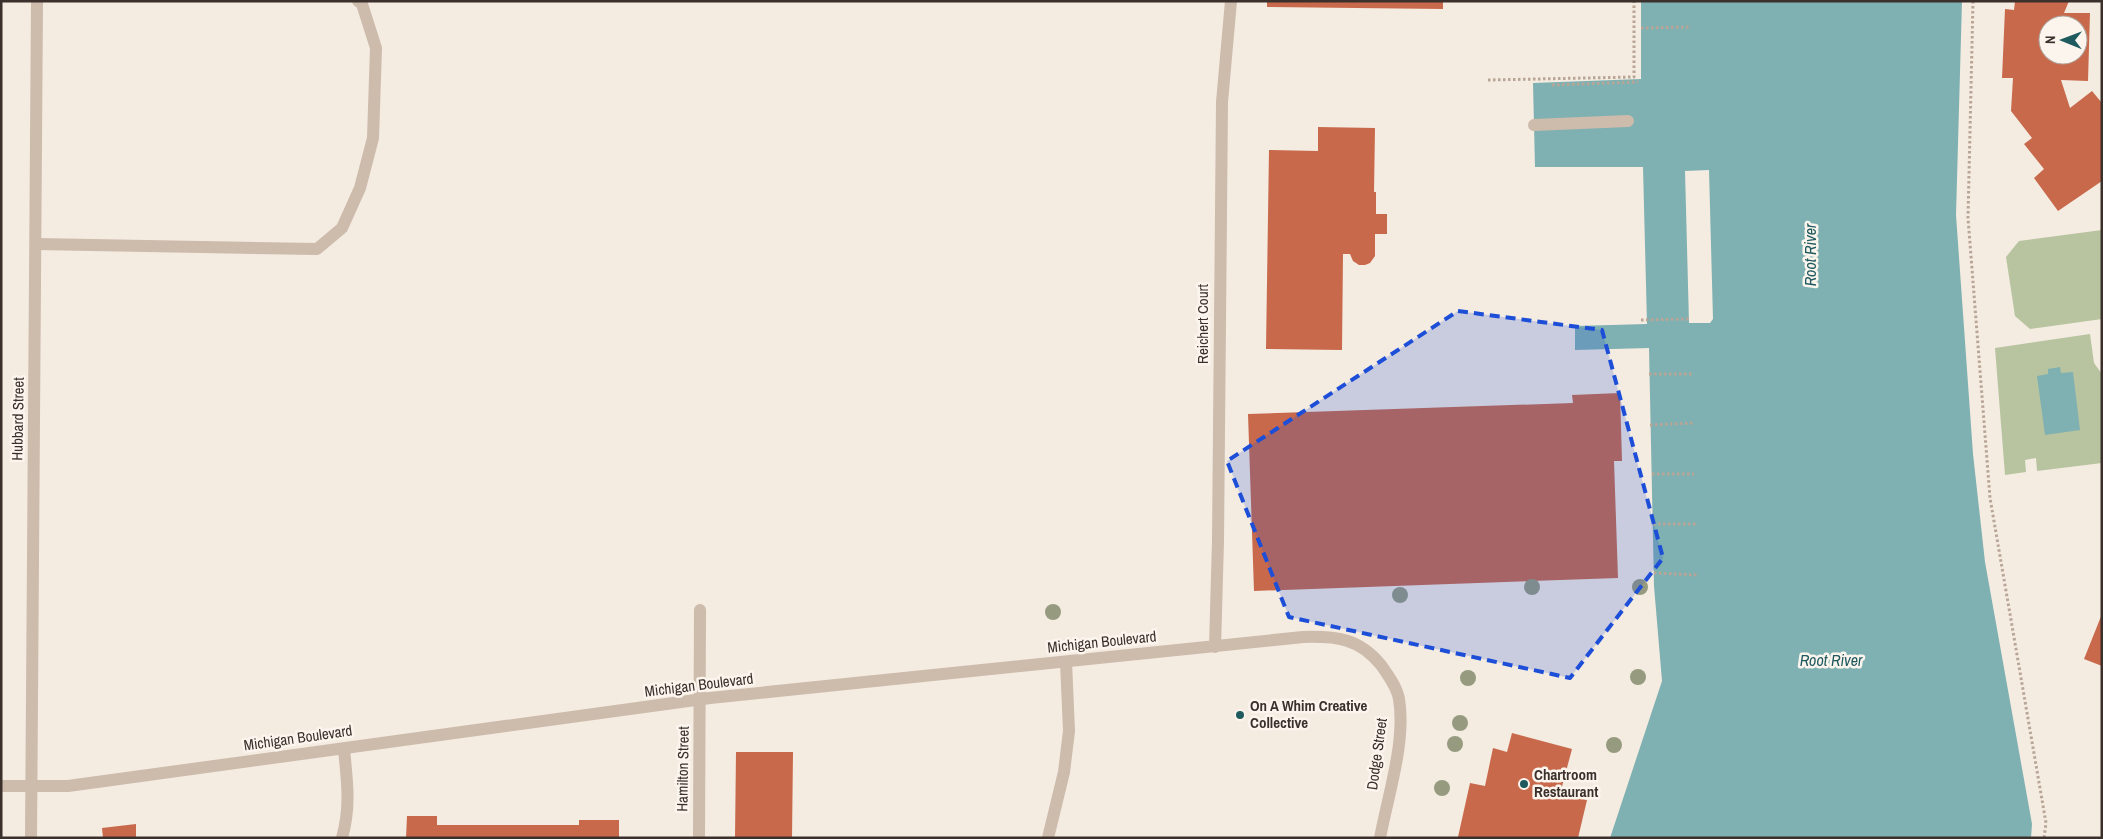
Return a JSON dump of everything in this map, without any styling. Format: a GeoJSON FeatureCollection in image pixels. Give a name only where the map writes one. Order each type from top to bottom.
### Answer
{"type":"FeatureCollection","features":[{"type":"Feature","properties":{"kind":"street","name":"Hubbard Street"},"geometry":{"type":"LineString","coordinates":[[31,838],[37,1]]}},
{"type":"Feature","properties":{"kind":"street"},"geometry":{"type":"LineString","coordinates":[[36,244],[317,249],[342,228],[360,188],[373,138],[376,48],[362,4],[358,1]]}},
{"type":"Feature","properties":{"kind":"street","name":"Reichert Court"},"geometry":{"type":"LineString","coordinates":[[1215,647],[1218,531],[1222,102],[1231,1]]}},
{"type":"Feature","properties":{"kind":"street"},"geometry":{"type":"LineString","coordinates":[[1534,125],[1628,121]]}},
{"type":"Feature","properties":{"kind":"street","name":"Hamilton Street"},"geometry":{"type":"LineString","coordinates":[[699,838],[700,610]]}},
{"type":"Feature","properties":{"kind":"street","name":"Michigan Boulevard"},"geometry":{"type":"LineString","coordinates":[[1,786],[68,786],[700,701],[710,698],[1303,637],[1330,636],[1352,641],[1373,655],[1389,675]]}},
{"type":"Feature","properties":{"kind":"street"},"geometry":{"type":"LineString","coordinates":[[1048,838],[1064,772],[1069,731],[1066,662]]}},
{"type":"Feature","properties":{"kind":"street","name":"Dodge Street"},"geometry":{"type":"LineString","coordinates":[[1380,838],[1401,728],[1399,697],[1389,675]]}},
{"type":"Feature","properties":{"kind":"street"},"geometry":{"type":"LineString","coordinates":[[342,838],[347,819],[348,797],[344,748]]}},
{"type":"Feature","properties":{"kind":"path"},"geometry":{"type":"LineString","coordinates":[[1488,80],[1634,77],[1634,1]]}},
{"type":"Feature","properties":{"kind":"path"},"geometry":{"type":"LineString","coordinates":[[1973,1],[1968,218],[1989,488],[2046,823],[2044,838]]}},
{"type":"Feature","properties":{"kind":"path"},"geometry":{"type":"LineString","coordinates":[[1642,28],[1690,27]]}},
{"type":"Feature","properties":{"kind":"path"},"geometry":{"type":"LineString","coordinates":[[1552,85],[1638,82]]}},
{"type":"Feature","properties":{"kind":"path"},"geometry":{"type":"LineString","coordinates":[[1641,320],[1689,320]]}},
{"type":"Feature","properties":{"kind":"path"},"geometry":{"type":"LineString","coordinates":[[1649,374],[1692,374]]}},
{"type":"Feature","properties":{"kind":"path"},"geometry":{"type":"LineString","coordinates":[[1650,425],[1693,423]]}},
{"type":"Feature","properties":{"kind":"path"},"geometry":{"type":"LineString","coordinates":[[1652,474],[1694,474]]}},
{"type":"Feature","properties":{"kind":"path"},"geometry":{"type":"LineString","coordinates":[[1653,524],[1697,524]]}},
{"type":"Feature","properties":{"kind":"path"},"geometry":{"type":"LineString","coordinates":[[1654,573],[1697,575]]}},
{"type":"Feature","properties":{"kind":"highlighted area"},"geometry":{"type":"Polygon","coordinates":[[[1458,311],[1602,330],[1663,558],[1570,678],[1289,617],[1227,461],[1458,311]]]}},
{"type":"Feature","properties":{"kind":"green space"},"geometry":{"type":"Polygon","coordinates":[[[2102,230],[2102,319],[2030,329],[2015,316],[2006,257],[2019,241],[2102,230]]]}},
{"type":"Feature","properties":{"kind":"green space"},"geometry":{"type":"Polygon","coordinates":[[[2090,334],[2094,363],[2102,374],[2102,463],[2037,471],[2036,458],[2025,460],[2026,472],[2005,475],[1995,348],[2090,334]]]}},
{"type":"Feature","properties":{"kind":"water","name":"Root River"},"geometry":{"type":"Polygon","coordinates":[[[1641,1],[1962,1],[1956,215],[1973,454],[1985,562],[2032,824],[2031,838],[1610,838],[1662,681],[1654,586],[1649,348],[1575,350],[1575,326],[1647,324],[1643,167],[1535,167],[1533,83],[1641,79],[1641,1]]]}},
{"type":"Feature","properties":{"kind":"water"},"geometry":{"type":"Polygon","coordinates":[[[2060,367],[2061,373],[2073,372],[2080,430],[2045,435],[2037,376],[2048,374],[2048,369],[2060,367]]]}},
{"type":"Feature","properties":{"kind":"pier"},"geometry":{"type":"Polygon","coordinates":[[[1709,170],[1713,319],[1710,323],[1689,323],[1685,171],[1709,170]]]}},
{"type":"Feature","properties":{"kind":"building"},"geometry":{"type":"Polygon","coordinates":[[[1267,1],[1443,1],[1443,9],[1267,7],[1267,1]]]}},
{"type":"Feature","properties":{"kind":"building"},"geometry":{"type":"Polygon","coordinates":[[[2015,1],[2069,1],[2064,13],[2090,13],[2088,81],[2061,80],[2070,108],[2092,91],[2102,103],[2102,181],[2058,211],[2034,178],[2044,169],[2024,144],[2032,138],[2011,111],[2013,78],[2002,78],[2005,9],[2014,10],[2015,1]]]}},
{"type":"Feature","properties":{"kind":"building"},"geometry":{"type":"Polygon","coordinates":[[[1318,127],[1375,128],[1374,192],[1376,192],[1376,214],[1387,214],[1387,234],[1375,234],[1375,256],[1370,263],[1359,265],[1353,261],[1350,254],[1343,254],[1342,350],[1266,349],[1269,150],[1318,151],[1318,127]]]}},
{"type":"Feature","properties":{"kind":"building"},"geometry":{"type":"Polygon","coordinates":[[[1620,393],[1622,461],[1614,461],[1618,578],[1254,591],[1248,414],[1573,403],[1572,395],[1620,393]]]}},
{"type":"Feature","properties":{"kind":"building"},"geometry":{"type":"Polygon","coordinates":[[[2102,614],[2102,666],[2084,659],[2102,614]]]}},
{"type":"Feature","properties":{"kind":"building","name":"Chartroom Restaurant"},"geometry":{"type":"Polygon","coordinates":[[[1512,733],[1572,749],[1560,794],[1587,800],[1578,838],[1458,837],[1470,783],[1485,786],[1493,748],[1507,752],[1512,733]]]}},
{"type":"Feature","properties":{"kind":"building"},"geometry":{"type":"Polygon","coordinates":[[[736,752],[793,752],[792,838],[735,838],[736,752]]]}},
{"type":"Feature","properties":{"kind":"building"},"geometry":{"type":"Polygon","coordinates":[[[407,816],[437,816],[437,825],[579,825],[579,820],[619,820],[619,838],[406,838],[407,816]]]}},
{"type":"Feature","properties":{"kind":"building"},"geometry":{"type":"Polygon","coordinates":[[[136,824],[136,838],[103,838],[102,828],[136,824]]]}},
{"type":"Feature","properties":{"kind":"place","name":"On A Whim Creative Collective"},"geometry":{"type":"Point","coordinates":[1240,715]}},
{"type":"Feature","properties":{"kind":"place","name":"Chartroom Restaurant"},"geometry":{"type":"Point","coordinates":[1524,784]}}]}
